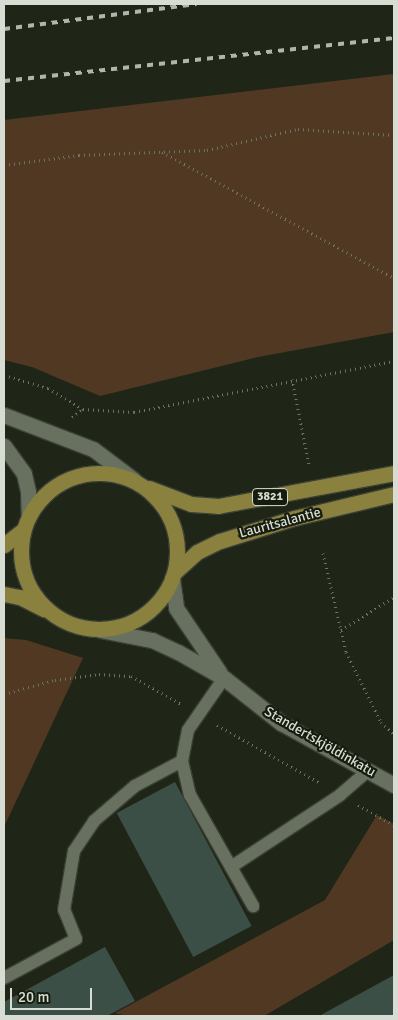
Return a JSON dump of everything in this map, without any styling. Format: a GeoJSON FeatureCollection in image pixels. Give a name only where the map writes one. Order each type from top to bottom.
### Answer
{"type":"FeatureCollection","features":[{"type":"Feature","properties":{"kind":"main road","name":"Lauritsalantie"},"geometry":{"type":"LineString","coordinates":[[148,488],[191,504],[218,506],[394,473]]}},
{"type":"Feature","properties":{"kind":"main road"},"geometry":{"type":"LineString","coordinates":[[4,594],[20,597],[46,609],[75,626],[100,630],[120,626],[140,616],[174,575],[178,542],[172,521],[148,488],[134,480],[113,474],[74,478],[48,494],[29,516],[24,530],[23,569],[32,590],[46,609]]}},
{"type":"Feature","properties":{"kind":"main road","name":"Lauritsalantie"},"geometry":{"type":"LineString","coordinates":[[174,575],[197,552],[220,541],[294,518],[394,494]]}},
{"type":"Feature","properties":{"kind":"main road"},"geometry":{"type":"LineString","coordinates":[[4,545],[24,530]]}},
{"type":"Feature","properties":{"kind":"street"},"geometry":{"type":"LineString","coordinates":[[4,415],[93,449],[134,480]]}},
{"type":"Feature","properties":{"kind":"street"},"geometry":{"type":"LineString","coordinates":[[4,446],[24,474],[28,492],[29,516]]}},
{"type":"Feature","properties":{"kind":"street","name":"Standertskjöldinkatu"},"geometry":{"type":"LineString","coordinates":[[174,575],[176,608],[224,678]]}},
{"type":"Feature","properties":{"kind":"street","name":"Standertskjöldinkatu"},"geometry":{"type":"LineString","coordinates":[[100,630],[152,640],[224,678],[281,723],[394,785]]}},
{"type":"Feature","properties":{"kind":"lane"},"geometry":{"type":"LineString","coordinates":[[224,678],[188,730],[182,761],[190,795],[253,906]]}},
{"type":"Feature","properties":{"kind":"lane"},"geometry":{"type":"LineString","coordinates":[[4,978],[76,939],[64,910],[74,851],[94,821],[135,786],[182,761]]}},
{"type":"Feature","properties":{"kind":"lane"},"geometry":{"type":"LineString","coordinates":[[231,867],[340,794],[368,771]]}},
{"type":"Feature","properties":{"kind":"path"},"geometry":{"type":"LineString","coordinates":[[4,165],[79,155],[207,150],[298,130],[394,135]]}},
{"type":"Feature","properties":{"kind":"path"},"geometry":{"type":"LineString","coordinates":[[160,152],[394,278]]}},
{"type":"Feature","properties":{"kind":"path"},"geometry":{"type":"LineString","coordinates":[[4,375],[48,388],[84,409],[109,412],[153,409],[292,379],[394,361]]}},
{"type":"Feature","properties":{"kind":"path"},"geometry":{"type":"LineString","coordinates":[[292,379],[309,465]]}},
{"type":"Feature","properties":{"kind":"path"},"geometry":{"type":"LineString","coordinates":[[323,553],[346,652],[381,722],[394,734]]}},
{"type":"Feature","properties":{"kind":"path"},"geometry":{"type":"LineString","coordinates":[[341,630],[394,597]]}},
{"type":"Feature","properties":{"kind":"path"},"geometry":{"type":"LineString","coordinates":[[4,694],[55,680],[99,674],[131,676],[394,825]]}},
{"type":"Feature","properties":{"kind":"shaded area"},"geometry":{"type":"Polygon","coordinates":[[[394,74],[394,332],[258,357],[100,396],[32,367],[4,360],[4,120],[394,74]]]}},
{"type":"Feature","properties":{"kind":"shaded area"},"geometry":{"type":"Polygon","coordinates":[[[4,638],[26,640],[83,658],[4,827],[4,638]]]}},
{"type":"Feature","properties":{"kind":"shaded area"},"geometry":{"type":"Polygon","coordinates":[[[377,815],[394,824],[394,940],[264,1016],[127,1016],[115,1013],[325,900],[377,815]]]}},
{"type":"Feature","properties":{"kind":"building"},"geometry":{"type":"Polygon","coordinates":[[[175,782],[252,926],[193,957],[117,813],[175,782]]]}},
{"type":"Feature","properties":{"kind":"building"},"geometry":{"type":"Polygon","coordinates":[[[105,947],[135,1001],[107,1016],[4,1016],[4,1002],[105,947]]]}},
{"type":"Feature","properties":{"kind":"building"},"geometry":{"type":"Polygon","coordinates":[[[394,975],[394,1016],[319,1016],[394,975]]]}},
{"type":"Feature","properties":{"kind":"railway"},"geometry":{"type":"LineString","coordinates":[[4,29],[196,4]]}},
{"type":"Feature","properties":{"kind":"railway"},"geometry":{"type":"LineString","coordinates":[[4,81],[394,38]]}}]}
